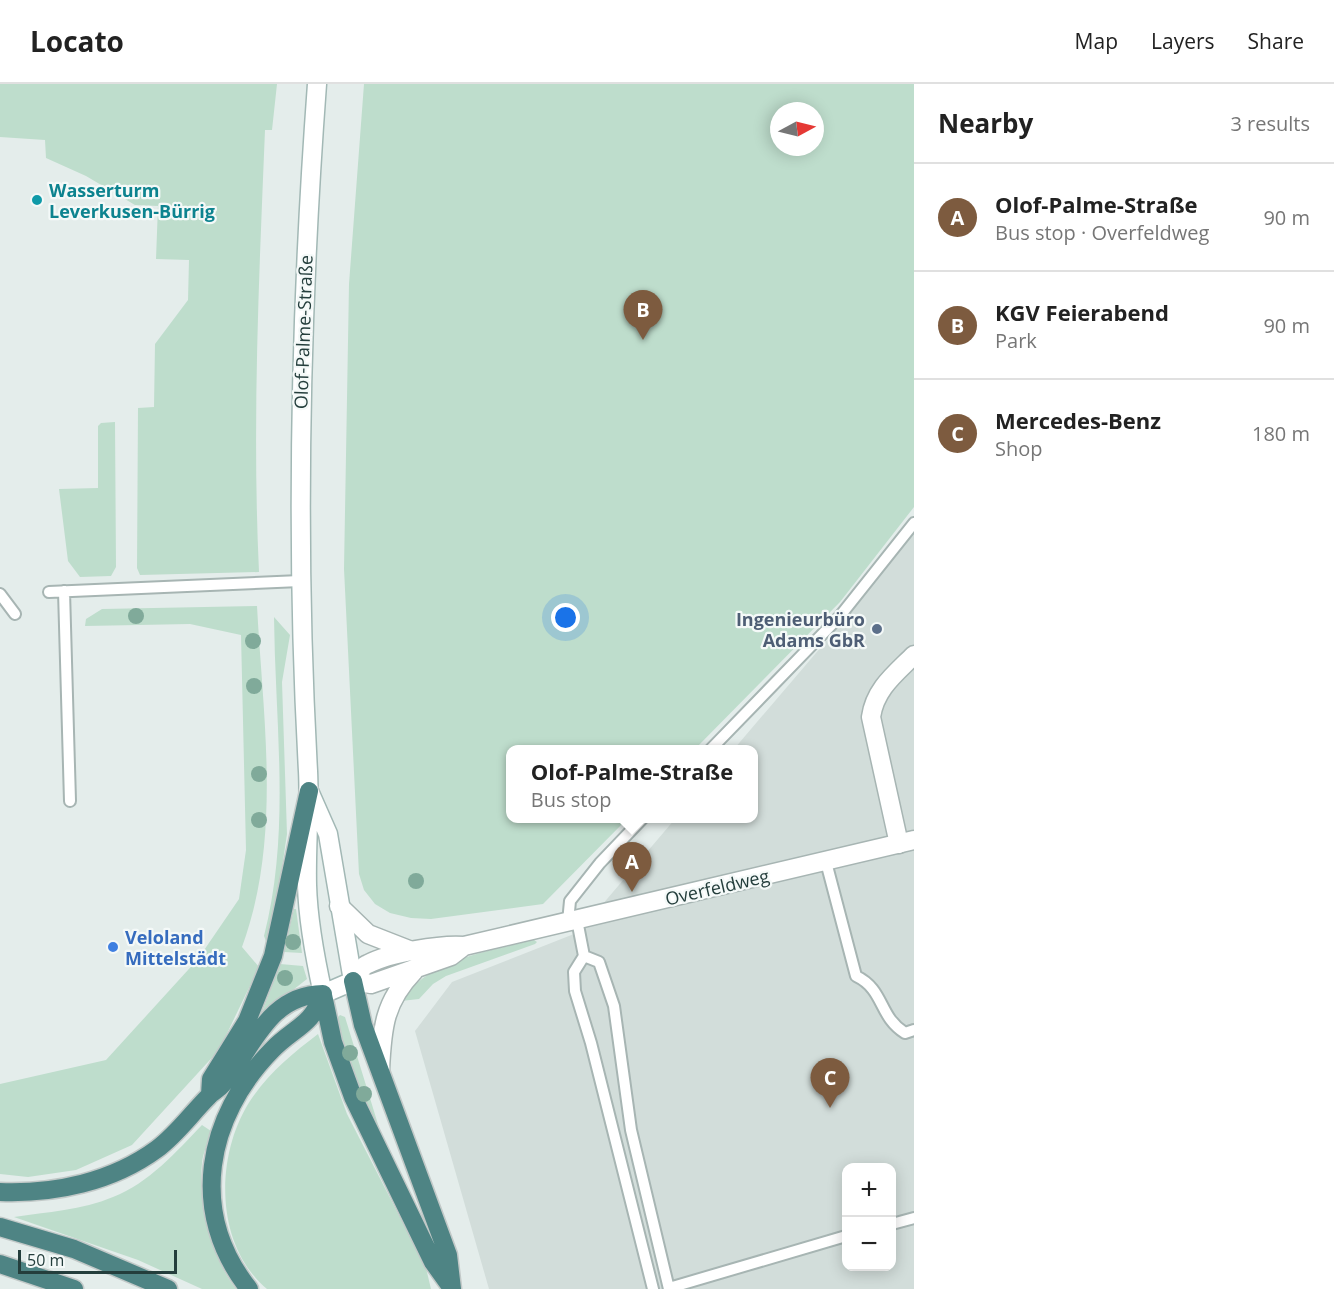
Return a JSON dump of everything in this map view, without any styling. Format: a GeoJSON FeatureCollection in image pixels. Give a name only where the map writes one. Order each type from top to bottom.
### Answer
{"type":"FeatureCollection","features":[{"type":"Feature","properties":{"kind":"highway"},"geometry":{"type":"LineString","coordinates":[[210,1095],[211,1079],[247,1021],[273,956],[309,791]]}},
{"type":"Feature","properties":{"kind":"highway"},"geometry":{"type":"LineString","coordinates":[[353,981],[363,1025],[448,1255],[452,1289]]}},
{"type":"Feature","properties":{"kind":"highway"},"geometry":{"type":"LineString","coordinates":[[0,1192],[24,1193],[77,1186],[122,1169],[158,1148],[210,1095],[222,1086],[262,1027],[279,1010],[296,997],[323,994]]}},
{"type":"Feature","properties":{"kind":"highway"},"geometry":{"type":"LineString","coordinates":[[323,994],[333,1042],[353,1096],[433,1262],[452,1289]]}},
{"type":"Feature","properties":{"kind":"highway"},"geometry":{"type":"LineString","coordinates":[[249,1289],[226,1254],[212,1203],[211,1174],[216,1141],[229,1108],[250,1074],[273,1049],[317,1012],[323,994]]}},
{"type":"Feature","properties":{"kind":"highway"},"geometry":{"type":"LineString","coordinates":[[0,1227],[74,1249],[168,1289]]}},
{"type":"Feature","properties":{"kind":"highway"},"geometry":{"type":"LineString","coordinates":[[0,1264],[74,1289]]}},
{"type":"Feature","properties":{"kind":"main road","name":"Olof-Palme-Straße"},"geometry":{"type":"LineString","coordinates":[[317,84],[302,336],[300,581],[309,791],[307,886],[313,947],[323,994]]}},
{"type":"Feature","properties":{"kind":"main road","name":"Overfeldweg"},"geometry":{"type":"LineString","coordinates":[[353,981],[371,984],[448,945],[464,946],[906,842],[872,717],[873,703],[880,690],[914,656]]}},
{"type":"Feature","properties":{"kind":"main road","name":"Olof-Palme-Straße"},"geometry":{"type":"LineString","coordinates":[[309,791],[327,834],[353,981]]}},
{"type":"Feature","properties":{"kind":"main road"},"geometry":{"type":"LineString","coordinates":[[339,906],[368,934],[416,960],[388,1007],[382,1032],[380,1070]]}},
{"type":"Feature","properties":{"kind":"main road"},"geometry":{"type":"LineString","coordinates":[[323,994],[353,981]]}},
{"type":"Feature","properties":{"kind":"lane"},"geometry":{"type":"LineString","coordinates":[[715,745],[840,616],[914,523]]}},
{"type":"Feature","properties":{"kind":"lane"},"geometry":{"type":"LineString","coordinates":[[49,592],[300,581]]}},
{"type":"Feature","properties":{"kind":"lane"},"geometry":{"type":"LineString","coordinates":[[64,591],[70,801]]}},
{"type":"Feature","properties":{"kind":"lane"},"geometry":{"type":"LineString","coordinates":[[0,594],[15,614]]}},
{"type":"Feature","properties":{"kind":"lane"},"geometry":{"type":"LineString","coordinates":[[639,823],[600,862],[570,901],[573,921],[584,956],[574,972],[575,991],[591,1043],[653,1289]]}},
{"type":"Feature","properties":{"kind":"lane"},"geometry":{"type":"LineString","coordinates":[[826,861],[856,976],[871,984],[891,1024],[905,1033],[914,1030]]}},
{"type":"Feature","properties":{"kind":"lane"},"geometry":{"type":"LineString","coordinates":[[584,956],[599,962],[614,1006],[631,1130],[669,1289],[842,1237]]}},
{"type":"Feature","properties":{"kind":"lane"},"geometry":{"type":"LineString","coordinates":[[896,1223],[914,1218]]}},
{"type":"Feature","properties":{"kind":"shaded area"},"geometry":{"type":"Polygon","coordinates":[[[914,528],[914,1289],[489,1289],[415,1031],[452,982],[579,932],[672,823],[758,823],[758,745],[737,745],[839,626],[914,528]]]}},
{"type":"Feature","properties":{"kind":"green space"},"geometry":{"type":"Polygon","coordinates":[[[0,84],[277,84],[272,130],[265,130],[256,406],[259,572],[140,575],[137,568],[138,408],[154,407],[155,344],[188,300],[189,260],[156,259],[158,206],[135,205],[86,176],[46,158],[45,140],[0,137],[0,84]]]}},
{"type":"Feature","properties":{"kind":"green space"},"geometry":{"type":"Polygon","coordinates":[[[364,84],[914,84],[914,507],[840,602],[699,745],[506,745],[506,823],[623,823],[543,904],[431,919],[411,918],[390,913],[375,904],[364,890],[359,874],[344,569],[349,284],[364,84]]]}},
{"type":"Feature","properties":{"kind":"green space"},"geometry":{"type":"Polygon","coordinates":[[[115,422],[116,567],[111,576],[80,577],[68,561],[59,489],[98,488],[98,426],[101,423],[115,422]]]}},
{"type":"Feature","properties":{"kind":"green space"},"geometry":{"type":"Polygon","coordinates":[[[257,606],[267,778],[266,821],[262,864],[254,906],[242,947],[259,967],[219,1050],[132,1145],[76,1170],[28,1177],[0,1174],[0,1084],[106,1060],[198,959],[239,899],[246,850],[241,635],[190,624],[85,626],[86,619],[102,609],[257,606]]]}},
{"type":"Feature","properties":{"kind":"green space"},"geometry":{"type":"Polygon","coordinates":[[[274,617],[290,635],[282,682],[287,834],[277,901],[267,944],[264,936],[277,857],[280,777],[274,617]]]}},
{"type":"Feature","properties":{"kind":"green space"},"geometry":{"type":"Polygon","coordinates":[[[294,909],[296,909],[302,953],[284,952],[294,909]]]}},
{"type":"Feature","properties":{"kind":"green space"},"geometry":{"type":"Polygon","coordinates":[[[534,940],[537,942],[535,944],[446,976],[433,984],[419,999],[401,1001],[427,975],[443,966],[479,953],[534,940]]]}},
{"type":"Feature","properties":{"kind":"green space"},"geometry":{"type":"Polygon","coordinates":[[[280,964],[303,966],[307,979],[261,1015],[280,964]]]}},
{"type":"Feature","properties":{"kind":"green space"},"geometry":{"type":"Polygon","coordinates":[[[340,1015],[345,1017],[381,1134],[377,1132],[342,1048],[337,1018],[340,1015]]]}},
{"type":"Feature","properties":{"kind":"green space"},"geometry":{"type":"Polygon","coordinates":[[[318,1034],[347,1114],[426,1268],[431,1289],[267,1289],[249,1270],[237,1248],[229,1223],[225,1197],[226,1170],[231,1144],[240,1120],[252,1098],[274,1071],[318,1034]]]}},
{"type":"Feature","properties":{"kind":"green space"},"geometry":{"type":"Polygon","coordinates":[[[202,1125],[211,1131],[202,1163],[204,1212],[213,1246],[227,1276],[236,1289],[202,1289],[138,1260],[14,1217],[89,1205],[126,1191],[161,1166],[202,1125]]]}},
{"type":"Feature","properties":{"kind":"place","name":"Wasserturm Leverkusen-Bürrig"},"geometry":{"type":"Point","coordinates":[37,200]}},
{"type":"Feature","properties":{"kind":"place","name":"KGV Feierabend"},"geometry":{"type":"Point","coordinates":[643,340]}},
{"type":"Feature","properties":{"kind":"place","name":"Ingenieurbüro Adams GbR"},"geometry":{"type":"Point","coordinates":[877,629]}},
{"type":"Feature","properties":{"kind":"place","name":"Olof-Palme-Straße"},"geometry":{"type":"Point","coordinates":[632,892]}},
{"type":"Feature","properties":{"kind":"place","name":"Veloland Mittelstädt"},"geometry":{"type":"Point","coordinates":[113,947]}},
{"type":"Feature","properties":{"kind":"place","name":"Mercedes-Benz"},"geometry":{"type":"Point","coordinates":[830,1108]}}]}
